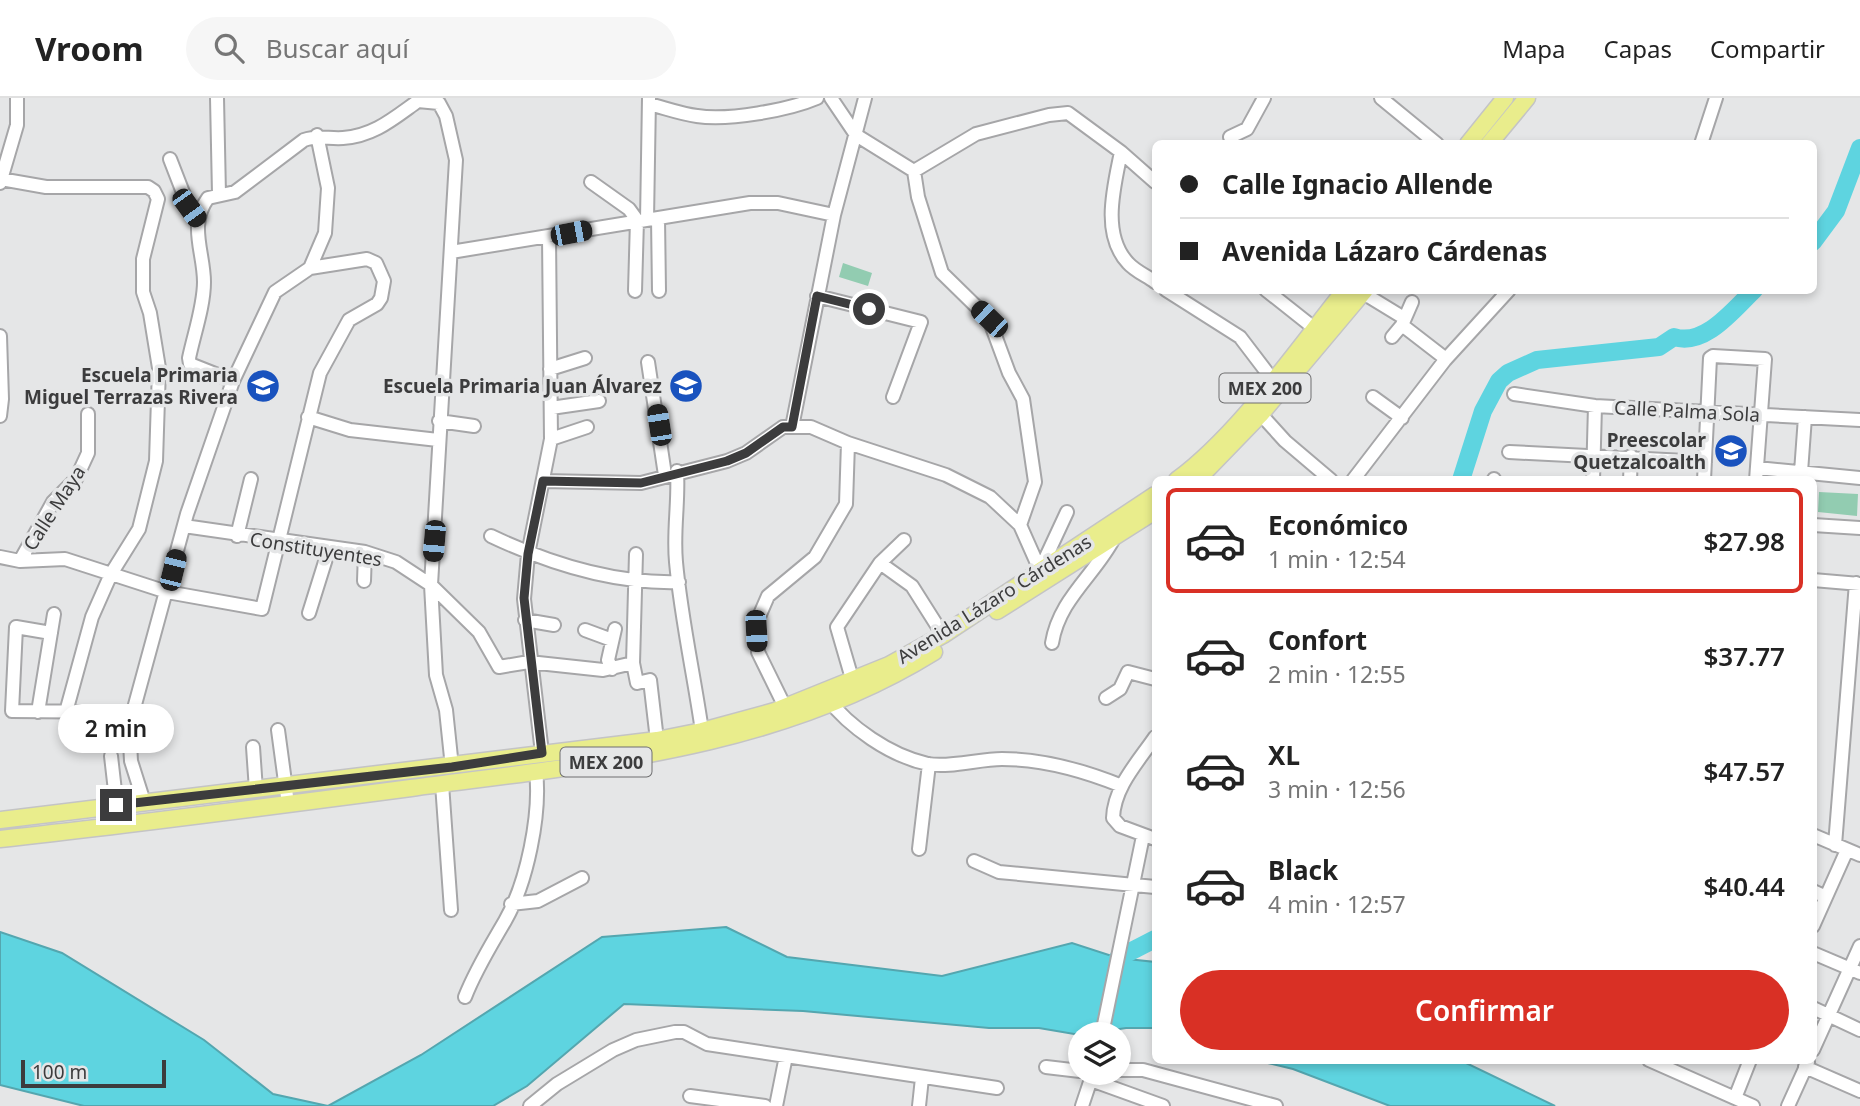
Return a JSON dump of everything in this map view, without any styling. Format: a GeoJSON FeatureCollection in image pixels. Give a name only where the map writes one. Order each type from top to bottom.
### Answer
{"type":"FeatureCollection","features":[{"type":"Feature","properties":{"kind":"main road"},"geometry":{"type":"LineString","coordinates":[[1492,140],[1527,98]]}},
{"type":"Feature","properties":{"kind":"main road"},"geometry":{"type":"LineString","coordinates":[[1471,140],[1502,99]]}},
{"type":"Feature","properties":{"kind":"main road","name":"MEX 200"},"geometry":{"type":"LineString","coordinates":[[1279,381],[1314,328],[1342,294]]}},
{"type":"Feature","properties":{"kind":"main road","name":"MEX 200"},"geometry":{"type":"LineString","coordinates":[[1200,476],[1279,381],[1362,294]]}},
{"type":"Feature","properties":{"kind":"main road","name":"MEX 200"},"geometry":{"type":"LineString","coordinates":[[1182,476],[1256,409]]}},
{"type":"Feature","properties":{"kind":"main road","name":"Avenida Lázaro Cárdenas"},"geometry":{"type":"LineString","coordinates":[[0,820],[657,740],[702,731],[785,707],[828,699],[853,682],[943,635],[1152,497]]}},
{"type":"Feature","properties":{"kind":"main road","name":"Avenida Lázaro Cárdenas"},"geometry":{"type":"LineString","coordinates":[[0,839],[442,784],[662,754],[702,745],[903,671],[1152,513]]}},
{"type":"Feature","properties":{"kind":"main road"},"geometry":{"type":"LineString","coordinates":[[41,815],[44,834]]}},
{"type":"Feature","properties":{"kind":"street"},"geometry":{"type":"LineString","coordinates":[[17,98],[17,125],[0,180],[46,187],[148,187],[155,191],[158,200],[143,259],[143,292],[150,313],[159,368],[156,461],[139,529],[111,574],[92,617],[66,712]]}},
{"type":"Feature","properties":{"kind":"street"},"geometry":{"type":"LineString","coordinates":[[214,196],[217,98]]}},
{"type":"Feature","properties":{"kind":"street"},"geometry":{"type":"LineString","coordinates":[[635,291],[647,219],[649,101],[699,117],[777,110],[817,98]]}},
{"type":"Feature","properties":{"kind":"street"},"geometry":{"type":"LineString","coordinates":[[831,98],[856,135],[915,171]]}},
{"type":"Feature","properties":{"kind":"street"},"geometry":{"type":"LineString","coordinates":[[792,427],[834,215],[865,98]]}},
{"type":"Feature","properties":{"kind":"street"},"geometry":{"type":"LineString","coordinates":[[1230,137],[1247,129],[1264,98]]}},
{"type":"Feature","properties":{"kind":"street"},"geometry":{"type":"LineString","coordinates":[[1381,98],[1432,140]]}},
{"type":"Feature","properties":{"kind":"street"},"geometry":{"type":"LineString","coordinates":[[1703,140],[1716,98]]}},
{"type":"Feature","properties":{"kind":"street"},"geometry":{"type":"LineString","coordinates":[[233,381],[190,363],[204,283],[198,249],[198,220],[201,208],[214,196],[235,192],[293,148],[317,135],[341,138],[373,132],[418,101],[426,99],[442,106],[456,160],[431,585],[436,675],[446,710],[452,767]]}},
{"type":"Feature","properties":{"kind":"street"},"geometry":{"type":"LineString","coordinates":[[915,171],[976,134],[1049,115],[1068,113],[1121,152],[1152,179]]}},
{"type":"Feature","properties":{"kind":"street"},"geometry":{"type":"LineString","coordinates":[[1247,129],[1250,140]]}},
{"type":"Feature","properties":{"kind":"street"},"geometry":{"type":"LineString","coordinates":[[310,268],[325,233],[328,188],[317,135]]}},
{"type":"Feature","properties":{"kind":"street"},"geometry":{"type":"LineString","coordinates":[[1121,152],[1111,198],[1115,239],[1129,263],[1152,280]]}},
{"type":"Feature","properties":{"kind":"street"},"geometry":{"type":"LineString","coordinates":[[170,159],[189,208],[198,220]]}},
{"type":"Feature","properties":{"kind":"street"},"geometry":{"type":"LineString","coordinates":[[915,171],[918,197],[942,273],[989,319],[1009,373],[1023,399],[1035,482],[1020,525]]}},
{"type":"Feature","properties":{"kind":"street"},"geometry":{"type":"LineString","coordinates":[[591,182],[647,219]]}},
{"type":"Feature","properties":{"kind":"street"},"geometry":{"type":"LineString","coordinates":[[451,253],[750,203],[778,203],[834,215]]}},
{"type":"Feature","properties":{"kind":"street"},"geometry":{"type":"LineString","coordinates":[[647,219],[659,291]]}},
{"type":"Feature","properties":{"kind":"street"},"geometry":{"type":"LineString","coordinates":[[542,753],[525,620],[528,554],[551,439],[549,237]]}},
{"type":"Feature","properties":{"kind":"street"},"geometry":{"type":"LineString","coordinates":[[0,557],[20,561],[65,559],[167,592],[262,609],[320,373],[349,320],[381,298],[384,288],[376,263],[367,259],[310,268],[275,292],[233,381],[184,526],[167,592],[134,712],[130,742],[131,761],[144,802]]}},
{"type":"Feature","properties":{"kind":"street"},"geometry":{"type":"LineString","coordinates":[[1172,294],[1240,337],[1279,381]]}},
{"type":"Feature","properties":{"kind":"street"},"geometry":{"type":"LineString","coordinates":[[1271,294],[1314,328]]}},
{"type":"Feature","properties":{"kind":"street"},"geometry":{"type":"LineString","coordinates":[[1367,294],[1403,321],[1446,359]]}},
{"type":"Feature","properties":{"kind":"street"},"geometry":{"type":"LineString","coordinates":[[1356,476],[1446,359],[1505,294]]}},
{"type":"Feature","properties":{"kind":"street"},"geometry":{"type":"LineString","coordinates":[[817,296],[920,322],[893,397]]}},
{"type":"Feature","properties":{"kind":"street"},"geometry":{"type":"LineString","coordinates":[[1392,337],[1412,302]]}},
{"type":"Feature","properties":{"kind":"street"},"geometry":{"type":"LineString","coordinates":[[0,336],[0,416]]}},
{"type":"Feature","properties":{"kind":"street"},"geometry":{"type":"LineString","coordinates":[[1704,476],[1711,356],[1765,359],[1756,474],[1809,476],[1805,417]]}},
{"type":"Feature","properties":{"kind":"street"},"geometry":{"type":"LineString","coordinates":[[550,369],[585,358]]}},
{"type":"Feature","properties":{"kind":"street"},"geometry":{"type":"LineString","coordinates":[[649,362],[679,508],[674,528],[679,582],[702,731]]}},
{"type":"Feature","properties":{"kind":"street","name":"Calle Palma Sola"},"geometry":{"type":"LineString","coordinates":[[1514,394],[1595,406],[1860,419]]}},
{"type":"Feature","properties":{"kind":"street"},"geometry":{"type":"LineString","coordinates":[[1373,397],[1402,418]]}},
{"type":"Feature","properties":{"kind":"street"},"geometry":{"type":"LineString","coordinates":[[551,408],[599,401]]}},
{"type":"Feature","properties":{"kind":"street"},"geometry":{"type":"LineString","coordinates":[[1592,476],[1595,406]]}},
{"type":"Feature","properties":{"kind":"street"},"geometry":{"type":"LineString","coordinates":[[1256,409],[1285,441],[1326,476]]}},
{"type":"Feature","properties":{"kind":"street","name":"Calle Maya"},"geometry":{"type":"LineString","coordinates":[[20,561],[53,502],[76,479],[88,453],[88,414]]}},
{"type":"Feature","properties":{"kind":"street"},"geometry":{"type":"LineString","coordinates":[[308,417],[350,430],[438,440]]}},
{"type":"Feature","properties":{"kind":"street"},"geometry":{"type":"LineString","coordinates":[[439,421],[474,426]]}},
{"type":"Feature","properties":{"kind":"street"},"geometry":{"type":"LineString","coordinates":[[551,439],[587,427]]}},
{"type":"Feature","properties":{"kind":"street"},"geometry":{"type":"LineString","coordinates":[[543,481],[641,483],[671,473],[727,461],[746,453],[783,427],[811,427],[848,443],[946,475],[990,497],[1020,525],[1040,570]]}},
{"type":"Feature","properties":{"kind":"street"},"geometry":{"type":"LineString","coordinates":[[785,707],[758,652],[758,618],[768,596],[815,557],[846,504],[848,443]]}},
{"type":"Feature","properties":{"kind":"street"},"geometry":{"type":"LineString","coordinates":[[1509,452],[1631,456],[1705,462]]}},
{"type":"Feature","properties":{"kind":"street"},"geometry":{"type":"LineString","coordinates":[[1630,476],[1631,456]]}},
{"type":"Feature","properties":{"kind":"street"},"geometry":{"type":"LineString","coordinates":[[1817,476],[1860,478]]}},
{"type":"Feature","properties":{"kind":"street"},"geometry":{"type":"LineString","coordinates":[[237,536],[251,479]]}},
{"type":"Feature","properties":{"kind":"street"},"geometry":{"type":"LineString","coordinates":[[1040,570],[1067,512]]}},
{"type":"Feature","properties":{"kind":"street"},"geometry":{"type":"LineString","coordinates":[[1817,525],[1860,528]]}},
{"type":"Feature","properties":{"kind":"street","name":"Constituyentes"},"geometry":{"type":"LineString","coordinates":[[184,526],[237,536],[365,552],[396,562],[431,585],[480,632],[496,665],[529,662]]}},
{"type":"Feature","properties":{"kind":"street"},"geometry":{"type":"LineString","coordinates":[[1052,643],[1063,609],[1103,559],[1115,534]]}},
{"type":"Feature","properties":{"kind":"street"},"geometry":{"type":"LineString","coordinates":[[491,536],[528,554],[623,581],[679,582]]}},
{"type":"Feature","properties":{"kind":"street"},"geometry":{"type":"LineString","coordinates":[[853,682],[837,628],[880,563],[904,540]]}},
{"type":"Feature","properties":{"kind":"street"},"geometry":{"type":"LineString","coordinates":[[309,613],[329,549]]}},
{"type":"Feature","properties":{"kind":"street"},"geometry":{"type":"LineString","coordinates":[[364,581],[365,552]]}},
{"type":"Feature","properties":{"kind":"street"},"geometry":{"type":"LineString","coordinates":[[636,554],[633,663],[637,683],[649,681],[657,740]]}},
{"type":"Feature","properties":{"kind":"street"},"geometry":{"type":"LineString","coordinates":[[880,563],[906,580],[943,635]]}},
{"type":"Feature","properties":{"kind":"street"},"geometry":{"type":"LineString","coordinates":[[1817,580],[1858,584],[1841,847],[1817,917]]}},
{"type":"Feature","properties":{"kind":"street"},"geometry":{"type":"LineString","coordinates":[[38,712],[54,614]]}},
{"type":"Feature","properties":{"kind":"street"},"geometry":{"type":"LineString","coordinates":[[525,620],[554,625]]}},
{"type":"Feature","properties":{"kind":"street"},"geometry":{"type":"LineString","coordinates":[[51,633],[16,627],[12,711],[134,712]]}},
{"type":"Feature","properties":{"kind":"street"},"geometry":{"type":"LineString","coordinates":[[585,630],[613,634],[608,660],[612,669]]}},
{"type":"Feature","properties":{"kind":"street"},"geometry":{"type":"LineString","coordinates":[[529,662],[592,670],[612,669],[633,663]]}},
{"type":"Feature","properties":{"kind":"street"},"geometry":{"type":"LineString","coordinates":[[1106,698],[1120,689],[1128,672],[1152,678]]}},
{"type":"Feature","properties":{"kind":"street"},"geometry":{"type":"LineString","coordinates":[[828,699],[878,742],[929,764],[1003,759],[1032,762],[1097,776],[1122,786]]}},
{"type":"Feature","properties":{"kind":"street"},"geometry":{"type":"LineString","coordinates":[[278,730],[288,804]]}},
{"type":"Feature","properties":{"kind":"street"},"geometry":{"type":"LineString","coordinates":[[1104,1022],[1130,885],[1149,837],[1119,826],[1113,818],[1113,807],[1122,786],[1152,741]]}},
{"type":"Feature","properties":{"kind":"street"},"geometry":{"type":"LineString","coordinates":[[253,747],[256,790]]}},
{"type":"Feature","properties":{"kind":"street"},"geometry":{"type":"LineString","coordinates":[[111,756],[119,826]]}},
{"type":"Feature","properties":{"kind":"street"},"geometry":{"type":"LineString","coordinates":[[919,849],[929,764]]}},
{"type":"Feature","properties":{"kind":"street"},"geometry":{"type":"LineString","coordinates":[[465,997],[480,961],[506,920],[533,840],[538,814],[536,771]]}},
{"type":"Feature","properties":{"kind":"street"},"geometry":{"type":"LineString","coordinates":[[442,784],[451,909]]}},
{"type":"Feature","properties":{"kind":"street"},"geometry":{"type":"LineString","coordinates":[[1817,837],[1860,855]]}},
{"type":"Feature","properties":{"kind":"street"},"geometry":{"type":"LineString","coordinates":[[974,861],[999,872],[1152,887]]}},
{"type":"Feature","properties":{"kind":"street"},"geometry":{"type":"LineString","coordinates":[[512,904],[538,901],[582,878]]}},
{"type":"Feature","properties":{"kind":"street"},"geometry":{"type":"LineString","coordinates":[[1817,893],[1826,897]]}},
{"type":"Feature","properties":{"kind":"street"},"geometry":{"type":"LineString","coordinates":[[1817,1041],[1828,1015],[1855,971],[1860,946]]}},
{"type":"Feature","properties":{"kind":"street"},"geometry":{"type":"LineString","coordinates":[[1817,955],[1855,971]]}},
{"type":"Feature","properties":{"kind":"street"},"geometry":{"type":"LineString","coordinates":[[1817,1010],[1860,1030]]}},
{"type":"Feature","properties":{"kind":"street"},"geometry":{"type":"LineString","coordinates":[[530,1106],[557,1084],[613,1050],[636,1040],[676,1032],[684,1032],[707,1044],[997,1088]]}},
{"type":"Feature","properties":{"kind":"street"},"geometry":{"type":"LineString","coordinates":[[776,1106],[786,1056]]}},
{"type":"Feature","properties":{"kind":"street"},"geometry":{"type":"LineString","coordinates":[[1658,1064],[1753,1106]]}},
{"type":"Feature","properties":{"kind":"street"},"geometry":{"type":"LineString","coordinates":[[1735,1098],[1748,1064]]}},
{"type":"Feature","properties":{"kind":"street"},"geometry":{"type":"LineString","coordinates":[[1788,1106],[1807,1064],[1860,1091]]}},
{"type":"Feature","properties":{"kind":"street"},"geometry":{"type":"LineString","coordinates":[[1046,1067],[1068,1070]]}},
{"type":"Feature","properties":{"kind":"street"},"geometry":{"type":"LineString","coordinates":[[1131,1070],[1143,1070],[1270,1105]]}},
{"type":"Feature","properties":{"kind":"street"},"geometry":{"type":"LineString","coordinates":[[919,1106],[922,1078]]}},
{"type":"Feature","properties":{"kind":"street"},"geometry":{"type":"LineString","coordinates":[[1082,1106],[1089,1085]]}},
{"type":"Feature","properties":{"kind":"street"},"geometry":{"type":"LineString","coordinates":[[1112,1085],[1163,1106]]}},
{"type":"Feature","properties":{"kind":"street"},"geometry":{"type":"LineString","coordinates":[[690,1096],[765,1106]]}},
{"type":"Feature","properties":{"kind":"green space"},"geometry":{"type":"Polygon","coordinates":[[[843,263],[872,273],[868,286],[839,277],[843,263]]]}},
{"type":"Feature","properties":{"kind":"green space"},"geometry":{"type":"Polygon","coordinates":[[[1819,492],[1858,494],[1857,516],[1818,512],[1819,492]]]}},
{"type":"Feature","properties":{"kind":"water"},"geometry":{"type":"Polygon","coordinates":[[[726,927],[787,957],[942,976],[1072,943],[1118,958],[1152,962],[1152,1028],[1131,1028],[1131,1022],[1068,1022],[1068,1033],[1039,1028],[989,1028],[803,1011],[624,1004],[527,1086],[493,1106],[328,1106],[421,1055],[602,937],[726,927]]]}},
{"type":"Feature","properties":{"kind":"water"},"geometry":{"type":"Polygon","coordinates":[[[0,932],[62,953],[204,1040],[273,1094],[328,1106],[84,1106],[0,1085],[0,932]]]}},
{"type":"Feature","properties":{"kind":"water"},"geometry":{"type":"Polygon","coordinates":[[[1272,1064],[1468,1064],[1555,1106],[1390,1106],[1293,1069],[1272,1064]]]}},
{"type":"Feature","properties":{"kind":"waterway"},"geometry":{"type":"LineString","coordinates":[[1817,237],[1836,211],[1860,148]]}},
{"type":"Feature","properties":{"kind":"waterway"},"geometry":{"type":"LineString","coordinates":[[1462,476],[1483,411],[1499,381],[1508,373],[1537,360],[1659,347],[1674,337],[1697,337],[1728,316],[1750,294]]}},
{"type":"Feature","properties":{"kind":"waterway"},"geometry":{"type":"LineString","coordinates":[[1118,958],[1152,941]]}},
{"type":"Feature","properties":{"kind":"place","name":"Escuela Primaria Miguel Terrazas Rivera"},"geometry":{"type":"Point","coordinates":[263,386]}},
{"type":"Feature","properties":{"kind":"place","name":"Escuela Primaria Juan Álvarez"},"geometry":{"type":"Point","coordinates":[686,386]}},
{"type":"Feature","properties":{"kind":"place","name":"Preescolar Quetzalcoalth"},"geometry":{"type":"Point","coordinates":[1731,451]}},
{"type":"Feature","properties":{"kind":"route"},"geometry":{"type":"LineString","coordinates":[[116,805],[406,770],[452,767],[542,753],[526,639],[524,598],[528,554],[543,481],[641,483],[677,471],[727,461],[746,453],[783,427],[792,427],[817,296],[869,309]]}}]}
